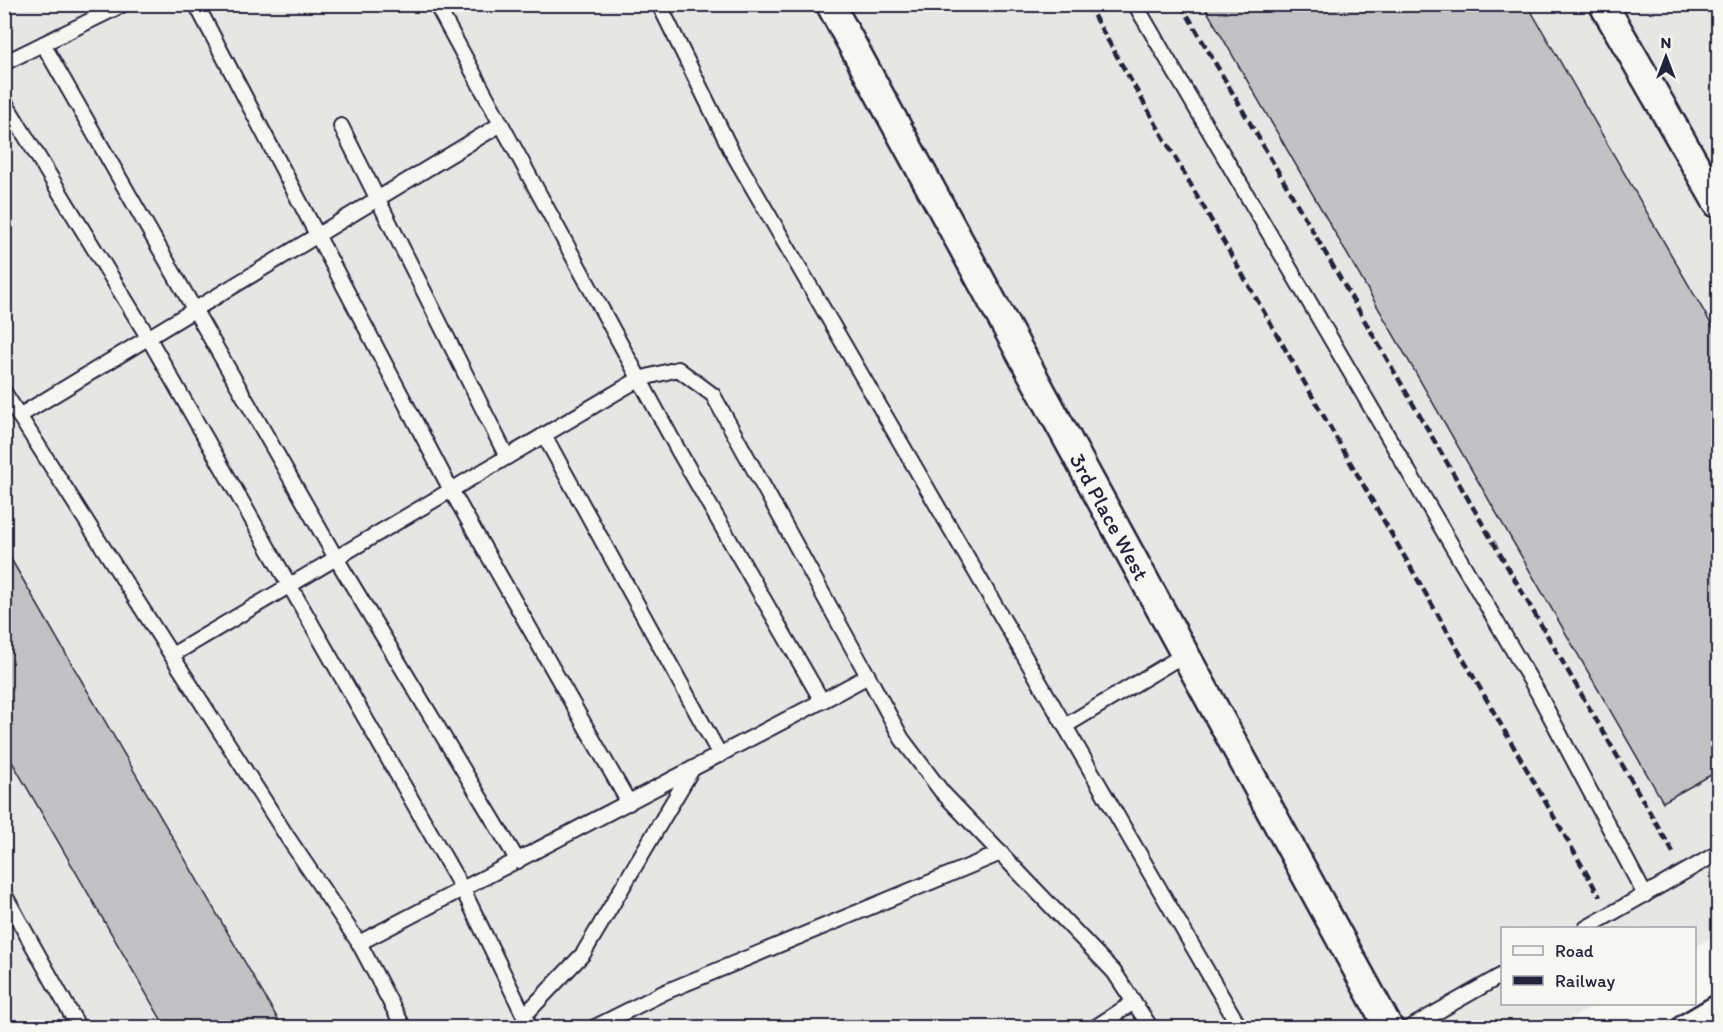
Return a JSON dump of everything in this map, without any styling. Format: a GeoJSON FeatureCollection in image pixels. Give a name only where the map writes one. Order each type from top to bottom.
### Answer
{"type":"FeatureCollection","features":[{"type":"Feature","properties":{"kind":"street","name":"3rd Place West"},"geometry":{"type":"LineString","coordinates":[[830,4],[1389,1028]]}},
{"type":"Feature","properties":{"kind":"street"},"geometry":{"type":"LineString","coordinates":[[1603,4],[1719,204]]}},
{"type":"Feature","properties":{"kind":"street"},"geometry":{"type":"LineString","coordinates":[[1686,1028],[1719,1009]]}},
{"type":"Feature","properties":{"kind":"lane"},"geometry":{"type":"LineString","coordinates":[[4,63],[124,4]]}},
{"type":"Feature","properties":{"kind":"lane"},"geometry":{"type":"LineString","coordinates":[[196,4],[451,490],[629,803]]}},
{"type":"Feature","properties":{"kind":"lane"},"geometry":{"type":"LineString","coordinates":[[436,4],[639,379],[822,701]]}},
{"type":"Feature","properties":{"kind":"lane"},"geometry":{"type":"LineString","coordinates":[[659,4],[731,150],[1240,1028]]}},
{"type":"Feature","properties":{"kind":"lane"},"geometry":{"type":"LineString","coordinates":[[1135,4],[1538,693],[1646,895]]}},
{"type":"Feature","properties":{"kind":"lane"},"geometry":{"type":"LineString","coordinates":[[43,44],[336,558],[518,861]]}},
{"type":"Feature","properties":{"kind":"lane"},"geometry":{"type":"LineString","coordinates":[[4,101],[148,337],[463,890],[527,1022],[583,954],[691,770]]}},
{"type":"Feature","properties":{"kind":"lane"},"geometry":{"type":"LineString","coordinates":[[20,416],[501,124]]}},
{"type":"Feature","properties":{"kind":"lane"},"geometry":{"type":"LineString","coordinates":[[341,126],[507,457]]}},
{"type":"Feature","properties":{"kind":"lane"},"geometry":{"type":"LineString","coordinates":[[172,655],[639,379],[678,369],[713,395],[902,739],[942,792],[1114,972],[1151,1028]]}},
{"type":"Feature","properties":{"kind":"lane"},"geometry":{"type":"LineString","coordinates":[[4,392],[288,838],[359,943],[404,1028]]}},
{"type":"Feature","properties":{"kind":"lane"},"geometry":{"type":"LineString","coordinates":[[544,435],[720,755]]}},
{"type":"Feature","properties":{"kind":"lane"},"geometry":{"type":"LineString","coordinates":[[1065,726],[1185,654]]}},
{"type":"Feature","properties":{"kind":"lane"},"geometry":{"type":"LineString","coordinates":[[359,943],[868,676]]}},
{"type":"Feature","properties":{"kind":"lane"},"geometry":{"type":"LineString","coordinates":[[593,1028],[666,992],[1001,853]]}},
{"type":"Feature","properties":{"kind":"lane"},"geometry":{"type":"LineString","coordinates":[[1588,927],[1719,854]]}},
{"type":"Feature","properties":{"kind":"lane"},"geometry":{"type":"LineString","coordinates":[[4,894],[79,1028]]}},
{"type":"Feature","properties":{"kind":"lane"},"geometry":{"type":"LineString","coordinates":[[1409,1028],[1501,976]]}},
{"type":"Feature","properties":{"kind":"lane"},"geometry":{"type":"LineString","coordinates":[[1094,1028],[1134,1002]]}},
{"type":"Feature","properties":{"kind":"shaded area"},"geometry":{"type":"Polygon","coordinates":[[[5,5],[1718,5],[1718,933],[1696,946],[1696,927],[1501,927],[1501,1005],[1595,1005],[1555,1027],[5,1028],[5,5]]]}},
{"type":"Feature","properties":{"kind":"building"},"geometry":{"type":"Polygon","coordinates":[[[1203,4],[1527,4],[1718,336],[1718,771],[1663,802],[1203,4]]]}},
{"type":"Feature","properties":{"kind":"building"},"geometry":{"type":"Polygon","coordinates":[[[4,547],[283,1028],[166,1028],[4,748],[4,547]]]}},
{"type":"Feature","properties":{"kind":"railway"},"geometry":{"type":"LineString","coordinates":[[1087,4],[1600,897]]}},
{"type":"Feature","properties":{"kind":"railway"},"geometry":{"type":"LineString","coordinates":[[1181,4],[1674,854]]}}]}
